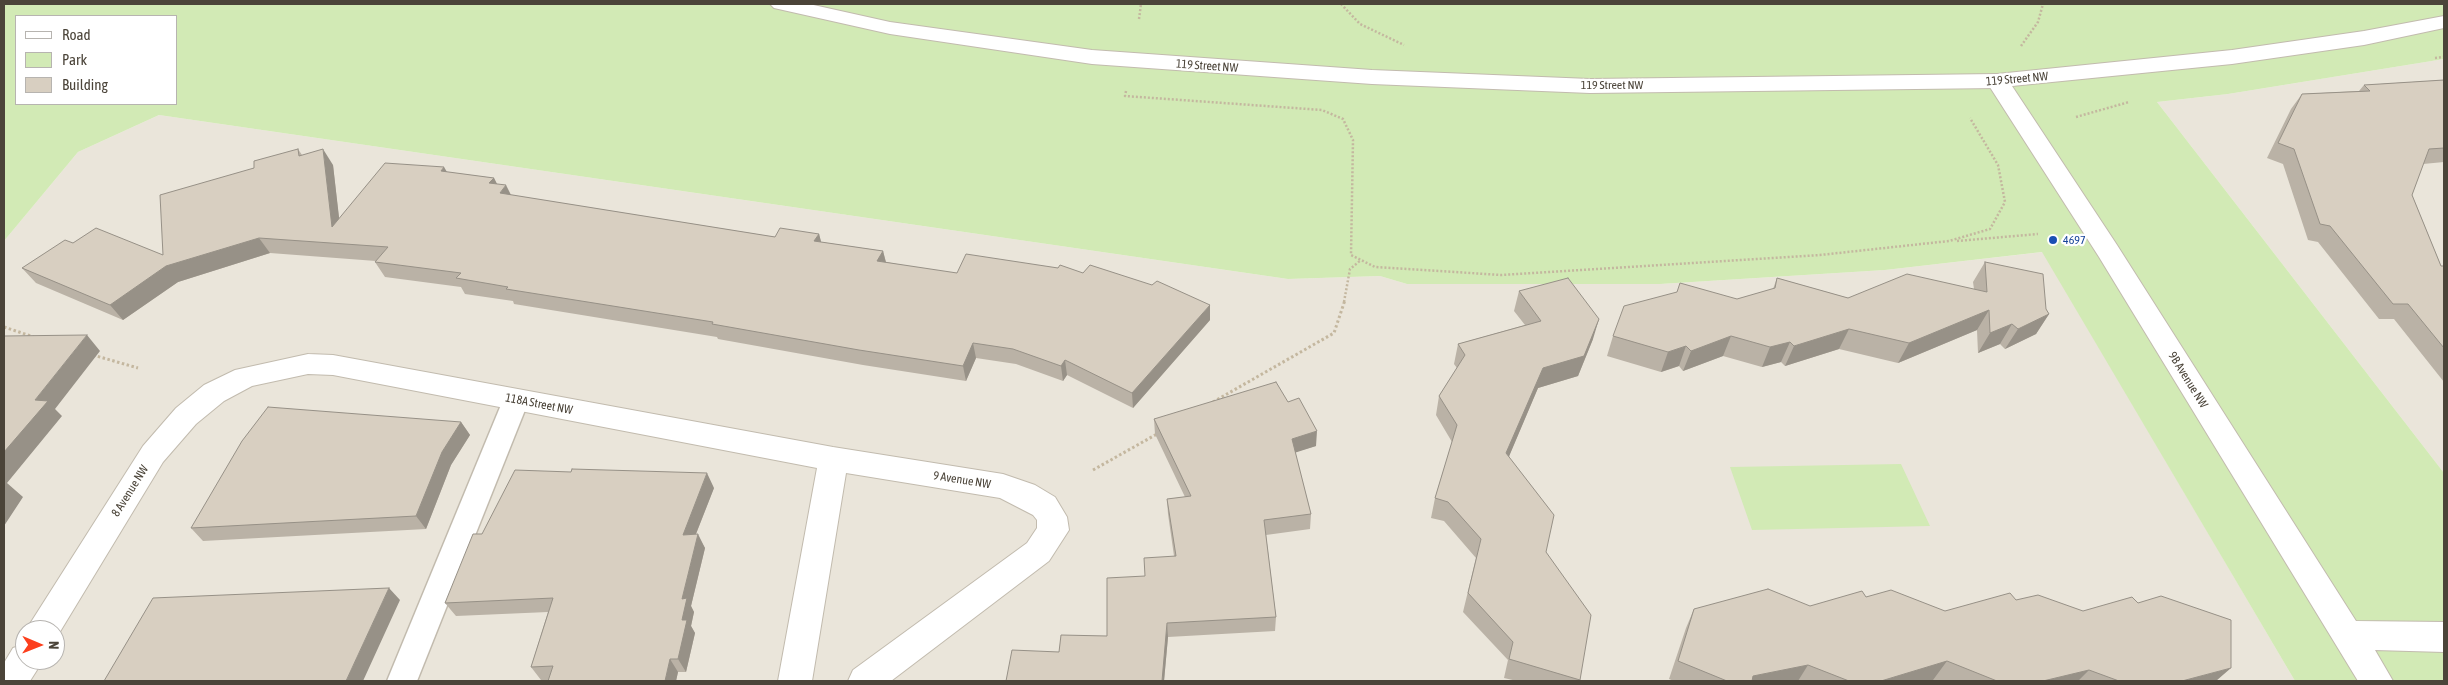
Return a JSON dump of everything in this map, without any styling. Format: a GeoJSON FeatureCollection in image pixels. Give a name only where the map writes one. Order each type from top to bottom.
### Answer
{"type":"FeatureCollection","features":[{"type":"Feature","properties":{"kind":"street","name":"119 Street NW"},"geometry":{"type":"LineString","coordinates":[[781,4],[890,28],[1092,57],[1424,79],[1590,86],[1997,82],[2232,57],[2364,38],[2444,22]]}},
{"type":"Feature","properties":{"kind":"street","name":"9B Avenue NW"},"geometry":{"type":"LineString","coordinates":[[1997,82],[2108,251],[2376,681]]}},
{"type":"Feature","properties":{"kind":"street","name":"118A Street NW"},"geometry":{"type":"LineString","coordinates":[[245,378],[308,364],[333,365],[833,459]]}},
{"type":"Feature","properties":{"kind":"street","name":"8 Avenue NW"},"geometry":{"type":"LineString","coordinates":[[49,620],[153,454],[186,416],[214,393],[245,378]]}},
{"type":"Feature","properties":{"kind":"street"},"geometry":{"type":"LineString","coordinates":[[795,681],[833,459]]}},
{"type":"Feature","properties":{"kind":"street","name":"9 Avenue NW"},"geometry":{"type":"LineString","coordinates":[[833,459],[1003,486],[1024,494],[1044,506],[1052,517],[1053,530],[1038,552],[864,681]]}},
{"type":"Feature","properties":{"kind":"street"},"geometry":{"type":"LineString","coordinates":[[2347,635],[2444,637]]}},
{"type":"Feature","properties":{"kind":"street"},"geometry":{"type":"LineString","coordinates":[[11,681],[18,670]]}},
{"type":"Feature","properties":{"kind":"lane"},"geometry":{"type":"LineString","coordinates":[[402,681],[516,400]]}},
{"type":"Feature","properties":{"kind":"path"},"geometry":{"type":"LineString","coordinates":[[1139,19],[1142,4]]}},
{"type":"Feature","properties":{"kind":"path"},"geometry":{"type":"LineString","coordinates":[[1341,4],[1360,24],[1404,44],[1414,54],[1424,79]]}},
{"type":"Feature","properties":{"kind":"path"},"geometry":{"type":"LineString","coordinates":[[1127,87],[1125,96],[1322,110],[1343,119],[1353,140],[1351,255],[1374,267],[1502,275],[1820,254],[2038,234]]}},
{"type":"Feature","properties":{"kind":"path"},"geometry":{"type":"LineString","coordinates":[[1949,241],[1990,229],[2005,202],[1998,165],[1970,118]]}},
{"type":"Feature","properties":{"kind":"path"},"geometry":{"type":"LineString","coordinates":[[1205,407],[1334,334],[1346,299],[1350,270],[1361,260]]}},
{"type":"Feature","properties":{"kind":"path"},"geometry":{"type":"LineString","coordinates":[[4,327],[38,338]]}},
{"type":"Feature","properties":{"kind":"path"},"geometry":{"type":"LineString","coordinates":[[92,354],[138,368]]}},
{"type":"Feature","properties":{"kind":"path"},"geometry":{"type":"LineString","coordinates":[[1093,470],[1162,431]]}},
{"type":"Feature","properties":{"kind":"shaded area"},"geometry":{"type":"Polygon","coordinates":[[[2444,59],[2444,473],[2157,102],[2228,94],[2444,59]]]}},
{"type":"Feature","properties":{"kind":"shaded area"},"geometry":{"type":"Polygon","coordinates":[[[159,115],[1288,279],[1380,276],[1407,284],[1660,284],[1885,270],[2043,252],[2295,681],[4,681],[4,241],[78,152],[159,115]]]}},
{"type":"Feature","properties":{"kind":"green space"},"geometry":{"type":"Polygon","coordinates":[[[4,4],[2444,4],[2444,59],[2228,94],[2157,102],[2444,473],[2444,681],[2295,681],[2042,252],[1885,270],[1660,284],[1407,284],[1380,276],[1288,279],[159,115],[78,152],[4,241],[4,4]]]}},
{"type":"Feature","properties":{"kind":"green space"},"geometry":{"type":"Polygon","coordinates":[[[1901,464],[1930,526],[1752,530],[1730,467],[1901,464]]]}},
{"type":"Feature","properties":{"kind":"building"},"geometry":{"type":"Polygon","coordinates":[[[2444,80],[2444,148],[2429,149],[2412,195],[2441,266],[2444,266],[2444,348],[2408,304],[2393,304],[2330,226],[2320,224],[2294,149],[2278,143],[2302,94],[2370,91],[2364,85],[2444,80]]]}},
{"type":"Feature","properties":{"kind":"building"},"geometry":{"type":"Polygon","coordinates":[[[298,149],[299,156],[323,149],[332,227],[385,163],[444,167],[441,171],[494,178],[489,183],[506,185],[500,193],[775,237],[780,228],[819,234],[814,241],[883,251],[877,261],[957,273],[966,254],[1058,268],[1060,265],[1083,273],[1090,265],[1152,285],[1157,281],[1210,305],[1132,393],[1065,360],[1061,366],[1013,349],[973,343],[963,366],[859,350],[712,324],[713,322],[506,289],[508,287],[456,278],[461,273],[375,262],[388,247],[259,238],[166,266],[110,305],[22,268],[65,240],[73,243],[96,228],[163,255],[160,195],[254,168],[254,161],[298,149]]]}},
{"type":"Feature","properties":{"kind":"building"},"geometry":{"type":"Polygon","coordinates":[[[1985,262],[2043,274],[2046,309],[2049,314],[2018,329],[2012,324],[1990,333],[1989,310],[1909,343],[1849,329],[1794,346],[1790,342],[1770,347],[1731,336],[1691,351],[1686,346],[1668,352],[1613,336],[1624,306],[1677,292],[1680,283],[1737,299],[1775,288],[1777,278],[1848,298],[1907,274],[1987,292],[1985,262]]]}},
{"type":"Feature","properties":{"kind":"building"},"geometry":{"type":"Polygon","coordinates":[[[1568,278],[1599,319],[1584,356],[1543,368],[1506,453],[1554,515],[1546,552],[1591,615],[1580,680],[1509,659],[1513,642],[1468,593],[1481,539],[1448,502],[1435,498],[1457,425],[1439,396],[1465,355],[1458,344],[1541,321],[1519,291],[1568,278]]]}},
{"type":"Feature","properties":{"kind":"building"},"geometry":{"type":"Polygon","coordinates":[[[87,335],[35,400],[48,401],[4,452],[4,336],[87,335]]]}},
{"type":"Feature","properties":{"kind":"building"},"geometry":{"type":"Polygon","coordinates":[[[1276,382],[1288,402],[1299,398],[1317,431],[1292,439],[1311,514],[1264,520],[1276,617],[1167,623],[1162,681],[1006,681],[1012,650],[1059,652],[1061,635],[1107,636],[1107,578],[1145,576],[1144,558],[1176,556],[1167,499],[1191,496],[1154,419],[1276,382]]]}},
{"type":"Feature","properties":{"kind":"building"},"geometry":{"type":"Polygon","coordinates":[[[268,407],[461,422],[442,452],[416,516],[191,528],[242,441],[268,407]]]}},
{"type":"Feature","properties":{"kind":"building"},"geometry":{"type":"Polygon","coordinates":[[[572,469],[707,473],[683,535],[698,534],[682,599],[687,598],[682,620],[687,620],[678,659],[670,659],[665,681],[548,681],[553,666],[531,667],[553,598],[445,603],[473,534],[482,534],[515,470],[571,472],[572,469]]]}},
{"type":"Feature","properties":{"kind":"building"},"geometry":{"type":"Polygon","coordinates":[[[389,588],[346,681],[104,681],[153,598],[389,588]]]}},
{"type":"Feature","properties":{"kind":"building"},"geometry":{"type":"Polygon","coordinates":[[[1768,589],[1810,606],[1862,591],[1866,597],[1891,590],[1945,611],[2010,593],[2016,600],[2038,595],[2083,611],[2132,597],[2138,603],[2161,596],[2231,620],[2231,668],[2182,681],[2119,681],[2089,670],[2043,681],[1997,681],[1947,661],[1881,681],[1849,681],[1808,665],[1753,676],[1752,681],[1727,681],[1678,661],[1694,609],[1768,589]]]}},
{"type":"Feature","properties":{"kind":"place","name":"4697"},"geometry":{"type":"Point","coordinates":[2053,240]}}]}
